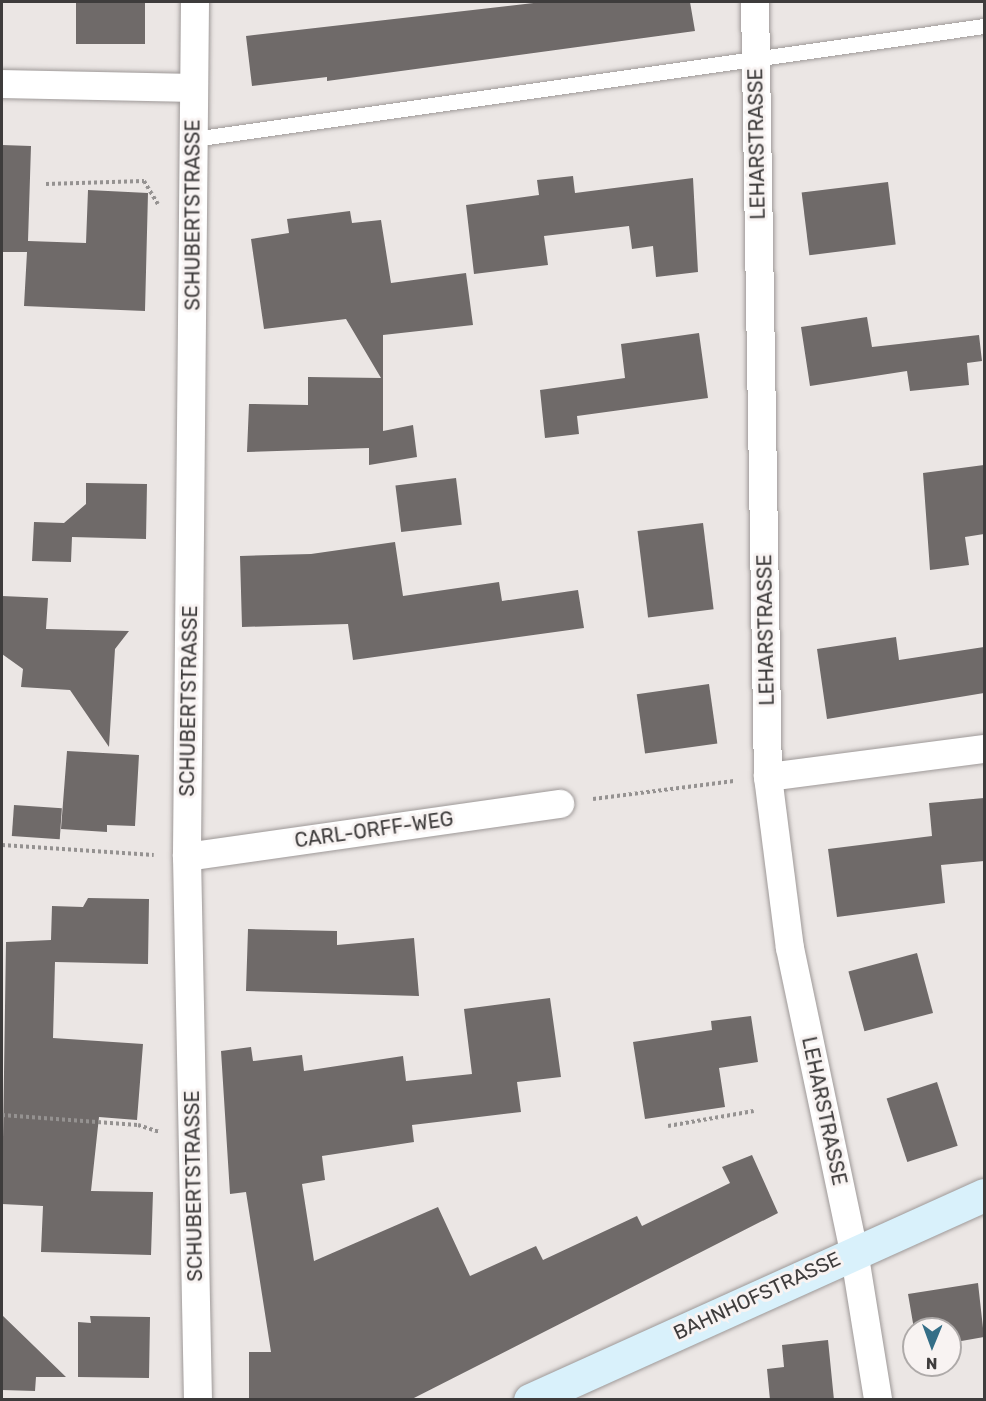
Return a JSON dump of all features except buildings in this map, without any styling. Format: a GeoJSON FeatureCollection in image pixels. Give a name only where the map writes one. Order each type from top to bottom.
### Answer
{"type":"FeatureCollection","features":[{"type":"Feature","properties":{"kind":"main road","name":"BAHNHOFSTRASSE"},"geometry":{"type":"LineString","coordinates":[[531,1400],[854,1251],[984,1195]]}},
{"type":"Feature","properties":{"kind":"street","name":"SCHUBERTSTRASSE"},"geometry":{"type":"LineString","coordinates":[[195,2],[187,857],[198,1400]]}},
{"type":"Feature","properties":{"kind":"street","name":"LEHARSTRASSE"},"geometry":{"type":"LineString","coordinates":[[755,2],[768,777],[790,948],[854,1251],[878,1400]]}},
{"type":"Feature","properties":{"kind":"street"},"geometry":{"type":"LineString","coordinates":[[2,84],[194,88]]}},
{"type":"Feature","properties":{"kind":"street"},"geometry":{"type":"LineString","coordinates":[[768,777],[984,749]]}},
{"type":"Feature","properties":{"kind":"street","name":"CARL-ORFF-WEG"},"geometry":{"type":"LineString","coordinates":[[187,857],[560,804]]}},
{"type":"Feature","properties":{"kind":"lane"},"geometry":{"type":"LineString","coordinates":[[194,139],[984,26]]}},
{"type":"Feature","properties":{"kind":"path"},"geometry":{"type":"LineString","coordinates":[[46,184],[144,181],[162,210],[193,210]]}},
{"type":"Feature","properties":{"kind":"path"},"geometry":{"type":"LineString","coordinates":[[560,804],[768,777]]}},
{"type":"Feature","properties":{"kind":"path"},"geometry":{"type":"LineString","coordinates":[[2,845],[187,857]]}},
{"type":"Feature","properties":{"kind":"path"},"geometry":{"type":"LineString","coordinates":[[668,1126],[754,1111]]}},
{"type":"Feature","properties":{"kind":"path"},"geometry":{"type":"LineString","coordinates":[[2,1115],[138,1125],[193,1141]]}}]}
